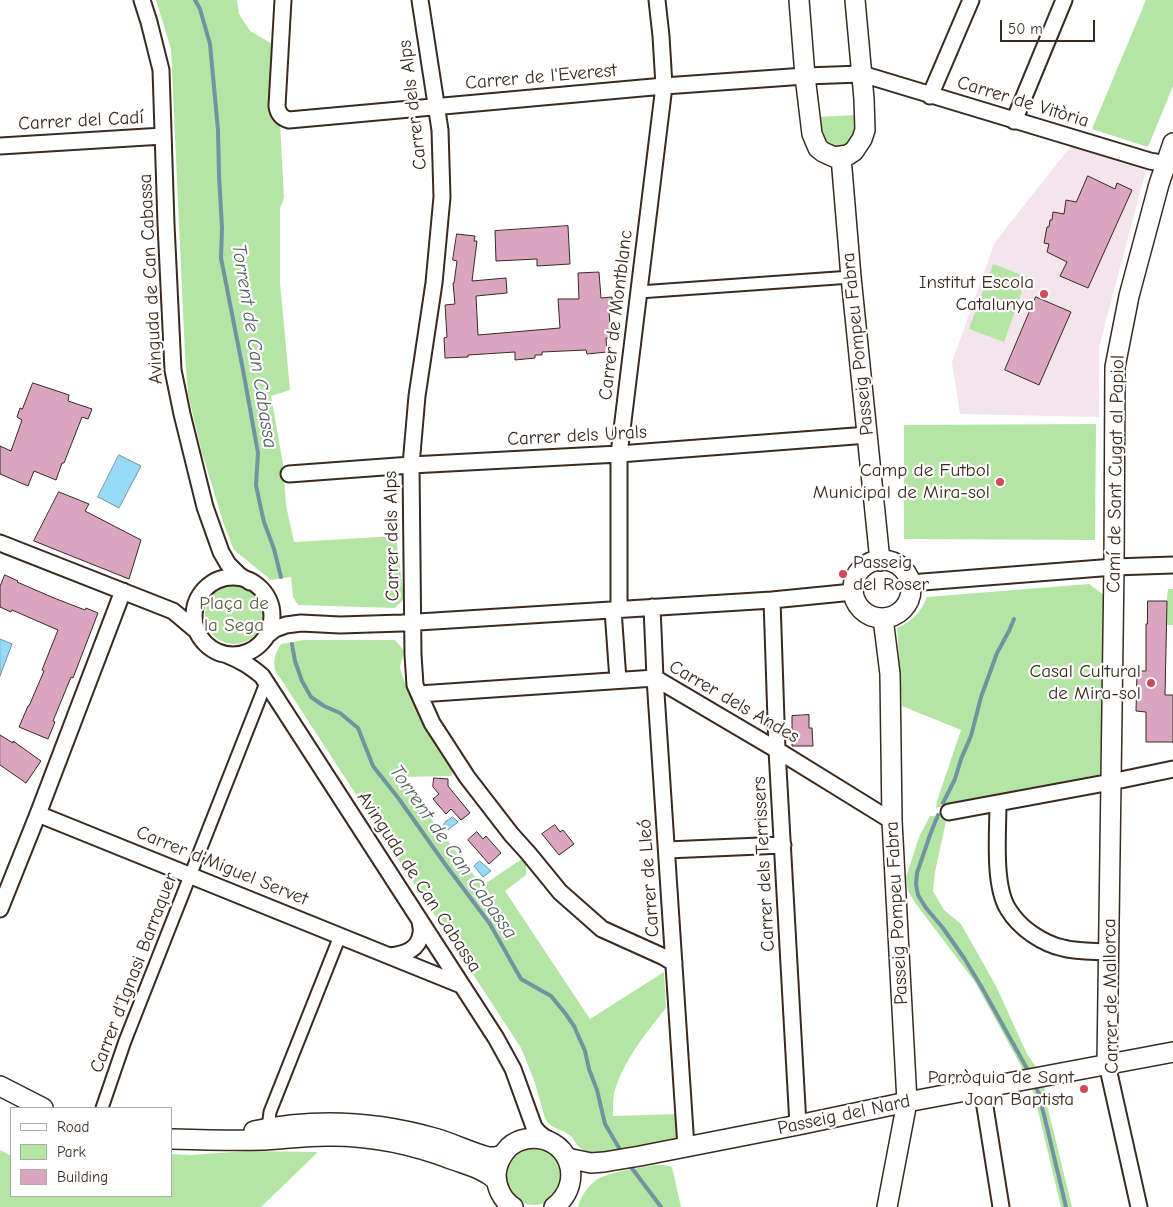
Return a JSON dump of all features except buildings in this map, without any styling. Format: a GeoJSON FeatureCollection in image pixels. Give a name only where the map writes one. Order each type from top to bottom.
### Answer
{"type":"FeatureCollection","features":[{"type":"Feature","properties":{"kind":"street","name":"Avinguda de Can Cabassa"},"geometry":{"type":"LineString","coordinates":[[142,0],[161,70],[173,370],[205,507],[221,552],[228,564],[239,575],[250,582]]}},
{"type":"Feature","properties":{"kind":"street","name":"Carrer de l'Everest"},"geometry":{"type":"LineString","coordinates":[[283,0],[277,106],[281,116],[289,120],[664,86],[805,76]]}},
{"type":"Feature","properties":{"kind":"street","name":"Carrer dels Alps"},"geometry":{"type":"LineString","coordinates":[[420,0],[440,130],[442,197],[434,283],[417,396],[411,465],[415,685],[432,723],[467,777],[511,834],[560,892],[602,929],[674,963]]}},
{"type":"Feature","properties":{"kind":"street","name":"Carrer de Montblanc"},"geometry":{"type":"LineString","coordinates":[[618,680],[616,610],[619,454],[664,86],[658,0]]}},
{"type":"Feature","properties":{"kind":"street"},"geometry":{"type":"LineString","coordinates":[[799,0],[812,134],[818,148],[834,156],[848,155],[854,151],[862,139],[865,122],[855,0]]}},
{"type":"Feature","properties":{"kind":"street"},"geometry":{"type":"LineString","coordinates":[[930,96],[971,0]]}},
{"type":"Feature","properties":{"kind":"street"},"geometry":{"type":"LineString","coordinates":[[1014,121],[1064,0]]}},
{"type":"Feature","properties":{"kind":"street"},"geometry":{"type":"LineString","coordinates":[[805,76],[862,74]]}},
{"type":"Feature","properties":{"kind":"street","name":"Carrer de Vitòria"},"geometry":{"type":"LineString","coordinates":[[862,74],[1014,121],[1169,165]]}},
{"type":"Feature","properties":{"kind":"street","name":"Carrer del Cadí"},"geometry":{"type":"LineString","coordinates":[[0,146],[163,136]]}},
{"type":"Feature","properties":{"kind":"street","name":"Camí de Sant Cugat al Papiol"},"geometry":{"type":"LineString","coordinates":[[1111,782],[1115,367],[1129,296],[1169,165],[1173,143]]}},
{"type":"Feature","properties":{"kind":"street","name":"Passeig Pompeu Fabra"},"geometry":{"type":"LineString","coordinates":[[841,156],[851,277],[880,560]]}},
{"type":"Feature","properties":{"kind":"street"},"geometry":{"type":"LineString","coordinates":[[639,292],[851,277]]}},
{"type":"Feature","properties":{"kind":"street","name":"Carrer dels Urals"},"geometry":{"type":"LineString","coordinates":[[288,474],[411,465],[619,454],[868,434]]}},
{"type":"Feature","properties":{"kind":"street"},"geometry":{"type":"LineString","coordinates":[[0,544],[173,611],[198,632]]}},
{"type":"Feature","properties":{"kind":"street"},"geometry":{"type":"LineString","coordinates":[[221,552],[218,565],[194,613],[195,624],[205,644],[216,652],[227,655],[245,653],[275,629],[301,623],[340,625],[413,622],[772,600],[854,592]]}},
{"type":"Feature","properties":{"kind":"street"},"geometry":{"type":"LineString","coordinates":[[880,560],[896,564],[907,576],[910,584],[911,592],[905,607],[898,613],[883,618],[874,617],[860,608],[854,592],[856,577],[860,571],[872,562],[880,560]]}},
{"type":"Feature","properties":{"kind":"street"},"geometry":{"type":"LineString","coordinates":[[910,584],[1173,565]]}},
{"type":"Feature","properties":{"kind":"street"},"geometry":{"type":"LineString","coordinates":[[173,611],[182,610],[201,597],[212,584],[219,580],[230,578],[243,579],[255,584],[262,590],[268,600],[272,621],[264,639],[259,666],[264,680]]}},
{"type":"Feature","properties":{"kind":"street"},"geometry":{"type":"LineString","coordinates":[[0,909],[122,591]]}},
{"type":"Feature","properties":{"kind":"street","name":"Carrer dels Terrissers"},"geometry":{"type":"LineString","coordinates":[[772,600],[777,750],[798,1125]]}},
{"type":"Feature","properties":{"kind":"street"},"geometry":{"type":"LineString","coordinates":[[270,607],[282,616],[301,623]]}},
{"type":"Feature","properties":{"kind":"street","name":"Carrer de Lleó"},"geometry":{"type":"LineString","coordinates":[[652,607],[686,1147]]}},
{"type":"Feature","properties":{"kind":"street","name":"Passeig Pompeu Fabra"},"geometry":{"type":"LineString","coordinates":[[883,618],[890,674],[892,821],[907,1102],[887,1207]]}},
{"type":"Feature","properties":{"kind":"street","name":"Avinguda de Can Cabassa"},"geometry":{"type":"LineString","coordinates":[[227,655],[250,665],[264,680],[496,1038],[512,1069],[534,1127],[548,1140]]}},
{"type":"Feature","properties":{"kind":"street","name":"Carrer dels Andes"},"geometry":{"type":"LineString","coordinates":[[419,694],[656,678],[892,821]]}},
{"type":"Feature","properties":{"kind":"street","name":"Carrer d'Ignasi Barraquer"},"geometry":{"type":"LineString","coordinates":[[102,1107],[125,1041],[264,680]]}},
{"type":"Feature","properties":{"kind":"street"},"geometry":{"type":"LineString","coordinates":[[949,812],[1173,769]]}},
{"type":"Feature","properties":{"kind":"street","name":"Carrer de Mallorca"},"geometry":{"type":"LineString","coordinates":[[1111,782],[1107,1064],[1138,1207]]}},
{"type":"Feature","properties":{"kind":"street"},"geometry":{"type":"LineString","coordinates":[[998,803],[998,871],[1001,893],[1008,908],[1020,925],[1038,938],[1064,949],[1109,952]]}},
{"type":"Feature","properties":{"kind":"street","name":"Carrer d'Miguel Servet"},"geometry":{"type":"LineString","coordinates":[[38,814],[462,985]]}},
{"type":"Feature","properties":{"kind":"street"},"geometry":{"type":"LineString","coordinates":[[667,850],[782,845]]}},
{"type":"Feature","properties":{"kind":"street"},"geometry":{"type":"LineString","coordinates":[[390,956],[403,954],[413,949],[422,932],[420,920]]}},
{"type":"Feature","properties":{"kind":"street"},"geometry":{"type":"LineString","coordinates":[[268,1128],[270,1112],[340,936]]}},
{"type":"Feature","properties":{"kind":"street","name":"Passeig del Nard"},"geometry":{"type":"LineString","coordinates":[[567,1158],[591,1163],[640,1156],[907,1102],[1173,1052]]}},
{"type":"Feature","properties":{"kind":"street"},"geometry":{"type":"LineString","coordinates":[[0,1086],[41,1107]]}},
{"type":"Feature","properties":{"kind":"street"},"geometry":{"type":"LineString","coordinates":[[982,1088],[1001,1207]]}},
{"type":"Feature","properties":{"kind":"street"},"geometry":{"type":"LineString","coordinates":[[215,1141],[282,1125],[332,1122],[365,1124],[404,1130],[435,1138],[488,1157],[496,1157],[502,1155],[516,1142],[530,1117]]}},
{"type":"Feature","properties":{"kind":"street"},"geometry":{"type":"LineString","coordinates":[[172,1139],[215,1141],[332,1136],[364,1138],[401,1144],[431,1152],[475,1168],[496,1180]]}},
{"type":"Feature","properties":{"kind":"street"},"geometry":{"type":"LineString","coordinates":[[516,1142],[534,1138],[548,1140],[558,1146],[567,1158],[571,1170],[565,1198]]}},
{"type":"Feature","properties":{"kind":"street"},"geometry":{"type":"LineString","coordinates":[[502,1155],[496,1171],[496,1180],[500,1193],[511,1206]]}},
{"type":"Feature","properties":{"kind":"street","name":"Passeig del Nard"},"geometry":{"type":"LineString","coordinates":[[565,1198],[578,1175],[604,1162]]}},
{"type":"Feature","properties":{"kind":"shaded area","name":"Institut Escola Catalunya"},"geometry":{"type":"Polygon","coordinates":[[[1071,146],[1146,170],[1099,347],[1099,417],[960,414],[952,362],[995,242],[1071,146]]]}},
{"type":"Feature","properties":{"kind":"green space"},"geometry":{"type":"Polygon","coordinates":[[[156,0],[237,0],[239,14],[250,31],[276,46],[284,198],[280,208],[280,283],[290,390],[271,396],[283,464],[286,505],[294,542],[396,536],[404,599],[395,608],[298,605],[293,597],[291,577],[271,580],[234,550],[224,525],[202,453],[188,394],[171,49],[156,0]]]}},
{"type":"Feature","properties":{"kind":"green space"},"geometry":{"type":"Polygon","coordinates":[[[1146,0],[1173,0],[1173,86],[1148,147],[1092,129],[1146,0]]]}},
{"type":"Feature","properties":{"kind":"green space"},"geometry":{"type":"Polygon","coordinates":[[[858,115],[857,139],[839,150],[823,143],[816,117],[858,115]]]}},
{"type":"Feature","properties":{"kind":"green space"},"geometry":{"type":"Polygon","coordinates":[[[993,264],[1027,277],[1004,342],[969,329],[993,264]]]}},
{"type":"Feature","properties":{"kind":"green space","name":"Camp de Futbol Municipal de Mira-sol"},"geometry":{"type":"Polygon","coordinates":[[[1096,424],[1095,540],[904,539],[904,425],[1096,424]]]}},
{"type":"Feature","properties":{"kind":"green space"},"geometry":{"type":"Polygon","coordinates":[[[1089,584],[1104,595],[1102,774],[936,808],[961,730],[902,706],[897,628],[916,616],[927,597],[1089,584]]]}},
{"type":"Feature","properties":{"kind":"green space","name":"Plaça de la Sega"},"geometry":{"type":"Polygon","coordinates":[[[234,586],[250,591],[258,599],[263,615],[258,631],[250,639],[234,644],[218,639],[210,631],[205,615],[210,599],[218,591],[234,586]]]}},
{"type":"Feature","properties":{"kind":"green space"},"geometry":{"type":"Polygon","coordinates":[[[1168,589],[1173,589],[1173,625],[1166,625],[1168,589]]]}},
{"type":"Feature","properties":{"kind":"green space"},"geometry":{"type":"Polygon","coordinates":[[[304,640],[395,640],[404,651],[400,668],[404,680],[412,698],[454,770],[451,776],[400,777],[482,886],[523,858],[526,864],[526,875],[505,891],[590,1019],[664,972],[666,1008],[636,1048],[623,1070],[614,1093],[613,1116],[677,1114],[678,1132],[673,1141],[600,1155],[583,1150],[572,1137],[548,1123],[521,1048],[275,670],[275,657],[281,644],[304,640]]]}},
{"type":"Feature","properties":{"kind":"green space"},"geometry":{"type":"Polygon","coordinates":[[[930,816],[947,817],[935,872],[933,891],[944,910],[961,924],[996,986],[1027,1054],[1043,1077],[1047,1105],[1072,1207],[1061,1207],[1034,1094],[1020,1064],[975,982],[908,891],[906,877],[919,837],[930,816]]]}},
{"type":"Feature","properties":{"kind":"green space"},"geometry":{"type":"Polygon","coordinates":[[[534,1147],[550,1152],[558,1160],[563,1176],[558,1192],[550,1200],[534,1205],[518,1200],[510,1192],[505,1176],[510,1160],[518,1152],[534,1147]]]}},
{"type":"Feature","properties":{"kind":"green space"},"geometry":{"type":"Polygon","coordinates":[[[0,1150],[10,1155],[10,1197],[172,1197],[172,1154],[191,1155],[246,1151],[318,1152],[261,1207],[0,1207],[0,1150]]]}},
{"type":"Feature","properties":{"kind":"green space"},"geometry":{"type":"Polygon","coordinates":[[[655,1165],[672,1167],[681,1207],[578,1207],[587,1189],[600,1178],[655,1165]]]}},
{"type":"Feature","properties":{"kind":"water"},"geometry":{"type":"Polygon","coordinates":[[[119,455],[141,466],[119,508],[98,497],[119,455]]]}},
{"type":"Feature","properties":{"kind":"water"},"geometry":{"type":"Polygon","coordinates":[[[0,639],[12,644],[0,676],[0,639]]]}},
{"type":"Feature","properties":{"kind":"water"},"geometry":{"type":"Polygon","coordinates":[[[453,817],[458,822],[448,830],[443,825],[453,817]]]}},
{"type":"Feature","properties":{"kind":"water"},"geometry":{"type":"Polygon","coordinates":[[[480,861],[491,871],[483,877],[474,866],[480,861]]]}},
{"type":"Feature","properties":{"kind":"waterway","name":"Torrent de Can Cabassa"},"geometry":{"type":"LineString","coordinates":[[195,0],[200,9],[210,44],[218,130],[222,228],[221,258],[258,453],[256,485],[264,522],[274,549],[281,577]]}},
{"type":"Feature","properties":{"kind":"waterway"},"geometry":{"type":"LineString","coordinates":[[943,803],[955,779],[971,736],[981,697],[997,653],[1014,619]]}},
{"type":"Feature","properties":{"kind":"waterway","name":"Torrent de Can Cabassa"},"geometry":{"type":"LineString","coordinates":[[292,644],[295,661],[302,681],[311,697],[324,706],[340,713],[358,728],[373,766],[490,924],[521,979],[551,996],[574,1026],[585,1051],[605,1124],[622,1153]]}},
{"type":"Feature","properties":{"kind":"waterway"},"geometry":{"type":"LineString","coordinates":[[938,815],[917,873],[918,895],[964,958],[1030,1074]]}},
{"type":"Feature","properties":{"kind":"waterway"},"geometry":{"type":"LineString","coordinates":[[1034,1083],[1039,1094],[1066,1207]]}},
{"type":"Feature","properties":{"kind":"waterway","name":"Torrent de Can Cabassa"},"geometry":{"type":"LineString","coordinates":[[628,1163],[661,1207]]}},
{"type":"Feature","properties":{"kind":"place","name":"Institut Escola Catalunya"},"geometry":{"type":"Point","coordinates":[1044,294]}},
{"type":"Feature","properties":{"kind":"place","name":"Camp de Futbol Municipal de Mira-sol"},"geometry":{"type":"Point","coordinates":[1000,482]}},
{"type":"Feature","properties":{"kind":"place","name":"Passeig del Roser"},"geometry":{"type":"Point","coordinates":[843,574]}},
{"type":"Feature","properties":{"kind":"place","name":"Casal Cultural de Mira-sol"},"geometry":{"type":"Point","coordinates":[1151,683]}},
{"type":"Feature","properties":{"kind":"place","name":"Parròquia de Sant Joan Baptista"},"geometry":{"type":"Point","coordinates":[1084,1089]}}]}
